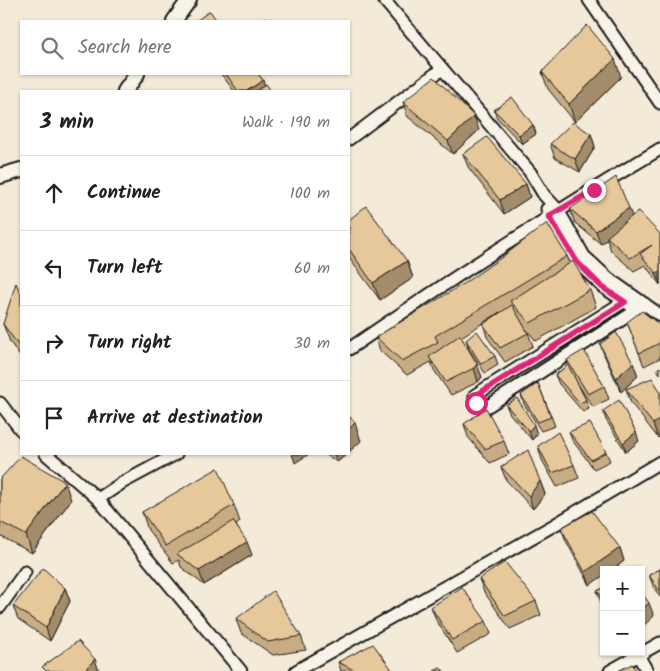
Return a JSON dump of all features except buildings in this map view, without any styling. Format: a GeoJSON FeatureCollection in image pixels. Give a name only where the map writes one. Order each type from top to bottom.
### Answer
{"type":"FeatureCollection","features":[{"type":"Feature","properties":{"kind":"street"},"geometry":{"type":"LineString","coordinates":[[175,20],[189,0]]}},
{"type":"Feature","properties":{"kind":"street"},"geometry":{"type":"LineString","coordinates":[[384,0],[530,172],[553,213],[584,256],[629,299],[641,307],[660,315]]}},
{"type":"Feature","properties":{"kind":"street"},"geometry":{"type":"LineString","coordinates":[[589,0],[660,103]]}},
{"type":"Feature","properties":{"kind":"street"},"geometry":{"type":"LineString","coordinates":[[350,138],[442,69]]}},
{"type":"Feature","properties":{"kind":"street"},"geometry":{"type":"LineString","coordinates":[[126,90],[136,75]]}},
{"type":"Feature","properties":{"kind":"street"},"geometry":{"type":"LineString","coordinates":[[350,348],[553,213],[660,149]]}},
{"type":"Feature","properties":{"kind":"street"},"geometry":{"type":"LineString","coordinates":[[0,176],[20,170]]}},
{"type":"Feature","properties":{"kind":"street"},"geometry":{"type":"LineString","coordinates":[[629,299],[498,380],[475,396],[476,403],[480,407],[485,408],[641,307]]}},
{"type":"Feature","properties":{"kind":"street"},"geometry":{"type":"LineString","coordinates":[[641,307],[660,326]]}},
{"type":"Feature","properties":{"kind":"street"},"geometry":{"type":"LineString","coordinates":[[498,380],[508,393]]}},
{"type":"Feature","properties":{"kind":"street"},"geometry":{"type":"LineString","coordinates":[[0,403],[20,429]]}},
{"type":"Feature","properties":{"kind":"street"},"geometry":{"type":"LineString","coordinates":[[47,455],[98,499],[241,671]]}},
{"type":"Feature","properties":{"kind":"street"},"geometry":{"type":"LineString","coordinates":[[98,499],[122,483],[174,455]]}},
{"type":"Feature","properties":{"kind":"street"},"geometry":{"type":"LineString","coordinates":[[296,671],[660,463]]}},
{"type":"Feature","properties":{"kind":"street"},"geometry":{"type":"LineString","coordinates":[[0,607],[25,572]]}},
{"type":"Feature","properties":{"kind":"street"},"geometry":{"type":"LineString","coordinates":[[645,652],[660,644]]}},
{"type":"Feature","properties":{"kind":"street"},"geometry":{"type":"LineString","coordinates":[[610,671],[636,656]]}},
{"type":"Feature","properties":{"kind":"street"},"geometry":{"type":"LineString","coordinates":[[639,656],[647,671]]}},
{"type":"Feature","properties":{"kind":"route"},"geometry":{"type":"LineString","coordinates":[[476,403],[475,396],[498,380],[625,302],[602,287],[577,262],[549,216],[594,190]]}}]}
